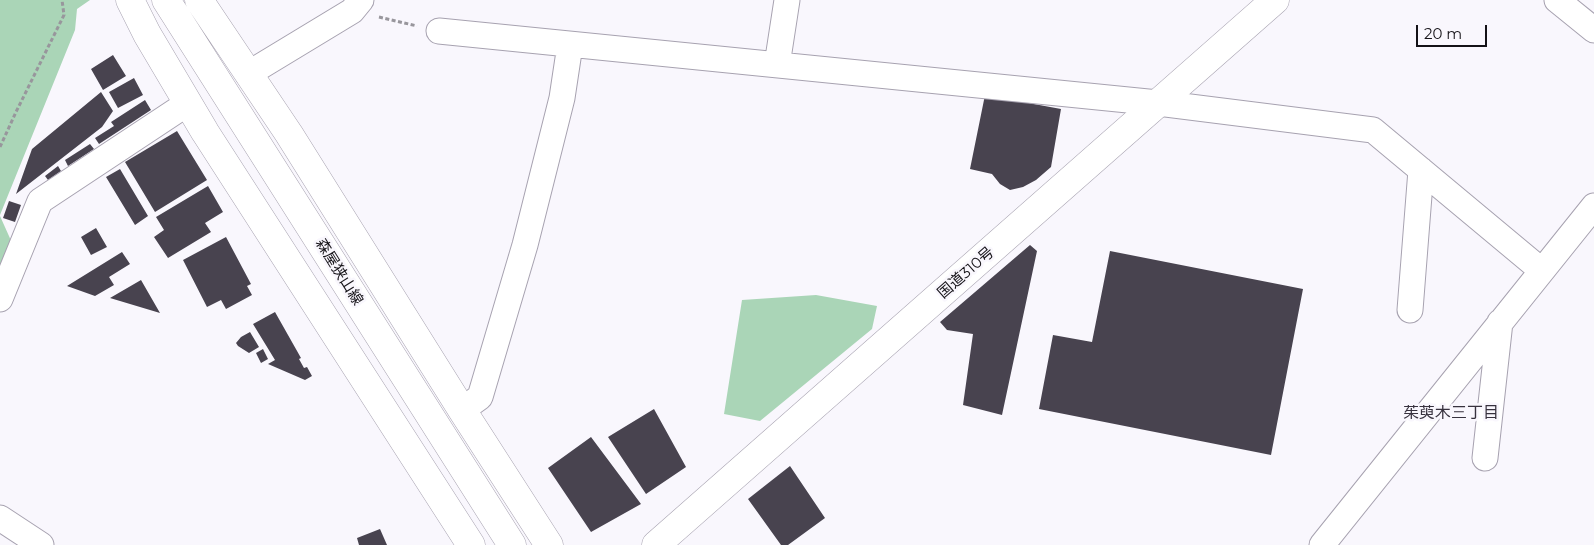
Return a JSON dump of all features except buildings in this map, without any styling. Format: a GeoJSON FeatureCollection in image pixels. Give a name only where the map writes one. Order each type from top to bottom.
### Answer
{"type":"FeatureCollection","features":[{"type":"Feature","properties":{"kind":"main road"},"geometry":{"type":"LineString","coordinates":[[130,0],[205,132],[471,545]]}},
{"type":"Feature","properties":{"kind":"main road","name":"森屋狭山線"},"geometry":{"type":"LineString","coordinates":[[166,0],[512,545]]}},
{"type":"Feature","properties":{"kind":"main road"},"geometry":{"type":"LineString","coordinates":[[199,0],[289,134],[549,545]]}},
{"type":"Feature","properties":{"kind":"main road","name":"国道310号"},"geometry":{"type":"LineString","coordinates":[[656,545],[1275,0]]}},
{"type":"Feature","properties":{"kind":"street"},"geometry":{"type":"LineString","coordinates":[[777,65],[787,0]]}},
{"type":"Feature","properties":{"kind":"street"},"geometry":{"type":"LineString","coordinates":[[1557,0],[1594,30]]}},
{"type":"Feature","properties":{"kind":"street"},"geometry":{"type":"LineString","coordinates":[[248,74],[357,6]]}},
{"type":"Feature","properties":{"kind":"street"},"geometry":{"type":"LineString","coordinates":[[439,32],[1158,103],[1373,130],[1541,270]]}},
{"type":"Feature","properties":{"kind":"street"},"geometry":{"type":"LineString","coordinates":[[462,410],[480,397],[525,246],[562,98],[570,45]]}},
{"type":"Feature","properties":{"kind":"street"},"geometry":{"type":"LineString","coordinates":[[0,299],[40,201],[188,103]]}},
{"type":"Feature","properties":{"kind":"street"},"geometry":{"type":"LineString","coordinates":[[1410,310],[1421,170]]}},
{"type":"Feature","properties":{"kind":"street"},"geometry":{"type":"LineString","coordinates":[[1322,545],[1594,206]]}},
{"type":"Feature","properties":{"kind":"street"},"geometry":{"type":"LineString","coordinates":[[1485,458],[1500,322]]}},
{"type":"Feature","properties":{"kind":"street"},"geometry":{"type":"LineString","coordinates":[[0,518],[41,545]]}},
{"type":"Feature","properties":{"kind":"path"},"geometry":{"type":"LineString","coordinates":[[0,147],[64,15],[62,0]]}},
{"type":"Feature","properties":{"kind":"path"},"geometry":{"type":"LineString","coordinates":[[357,6],[439,32]]}},
{"type":"Feature","properties":{"kind":"green space"},"geometry":{"type":"Polygon","coordinates":[[[0,0],[90,0],[77,9],[75,30],[0,215],[0,0]]]}},
{"type":"Feature","properties":{"kind":"green space"},"geometry":{"type":"Polygon","coordinates":[[[0,216],[13,245],[0,276],[0,216]]]}},
{"type":"Feature","properties":{"kind":"green space"},"geometry":{"type":"Polygon","coordinates":[[[816,295],[877,306],[872,329],[760,421],[724,414],[742,300],[816,295]]]}},
{"type":"Feature","properties":{"kind":"district","name":"茱萸木三丁目"},"geometry":{"type":"Point","coordinates":[1451,413]}}]}
